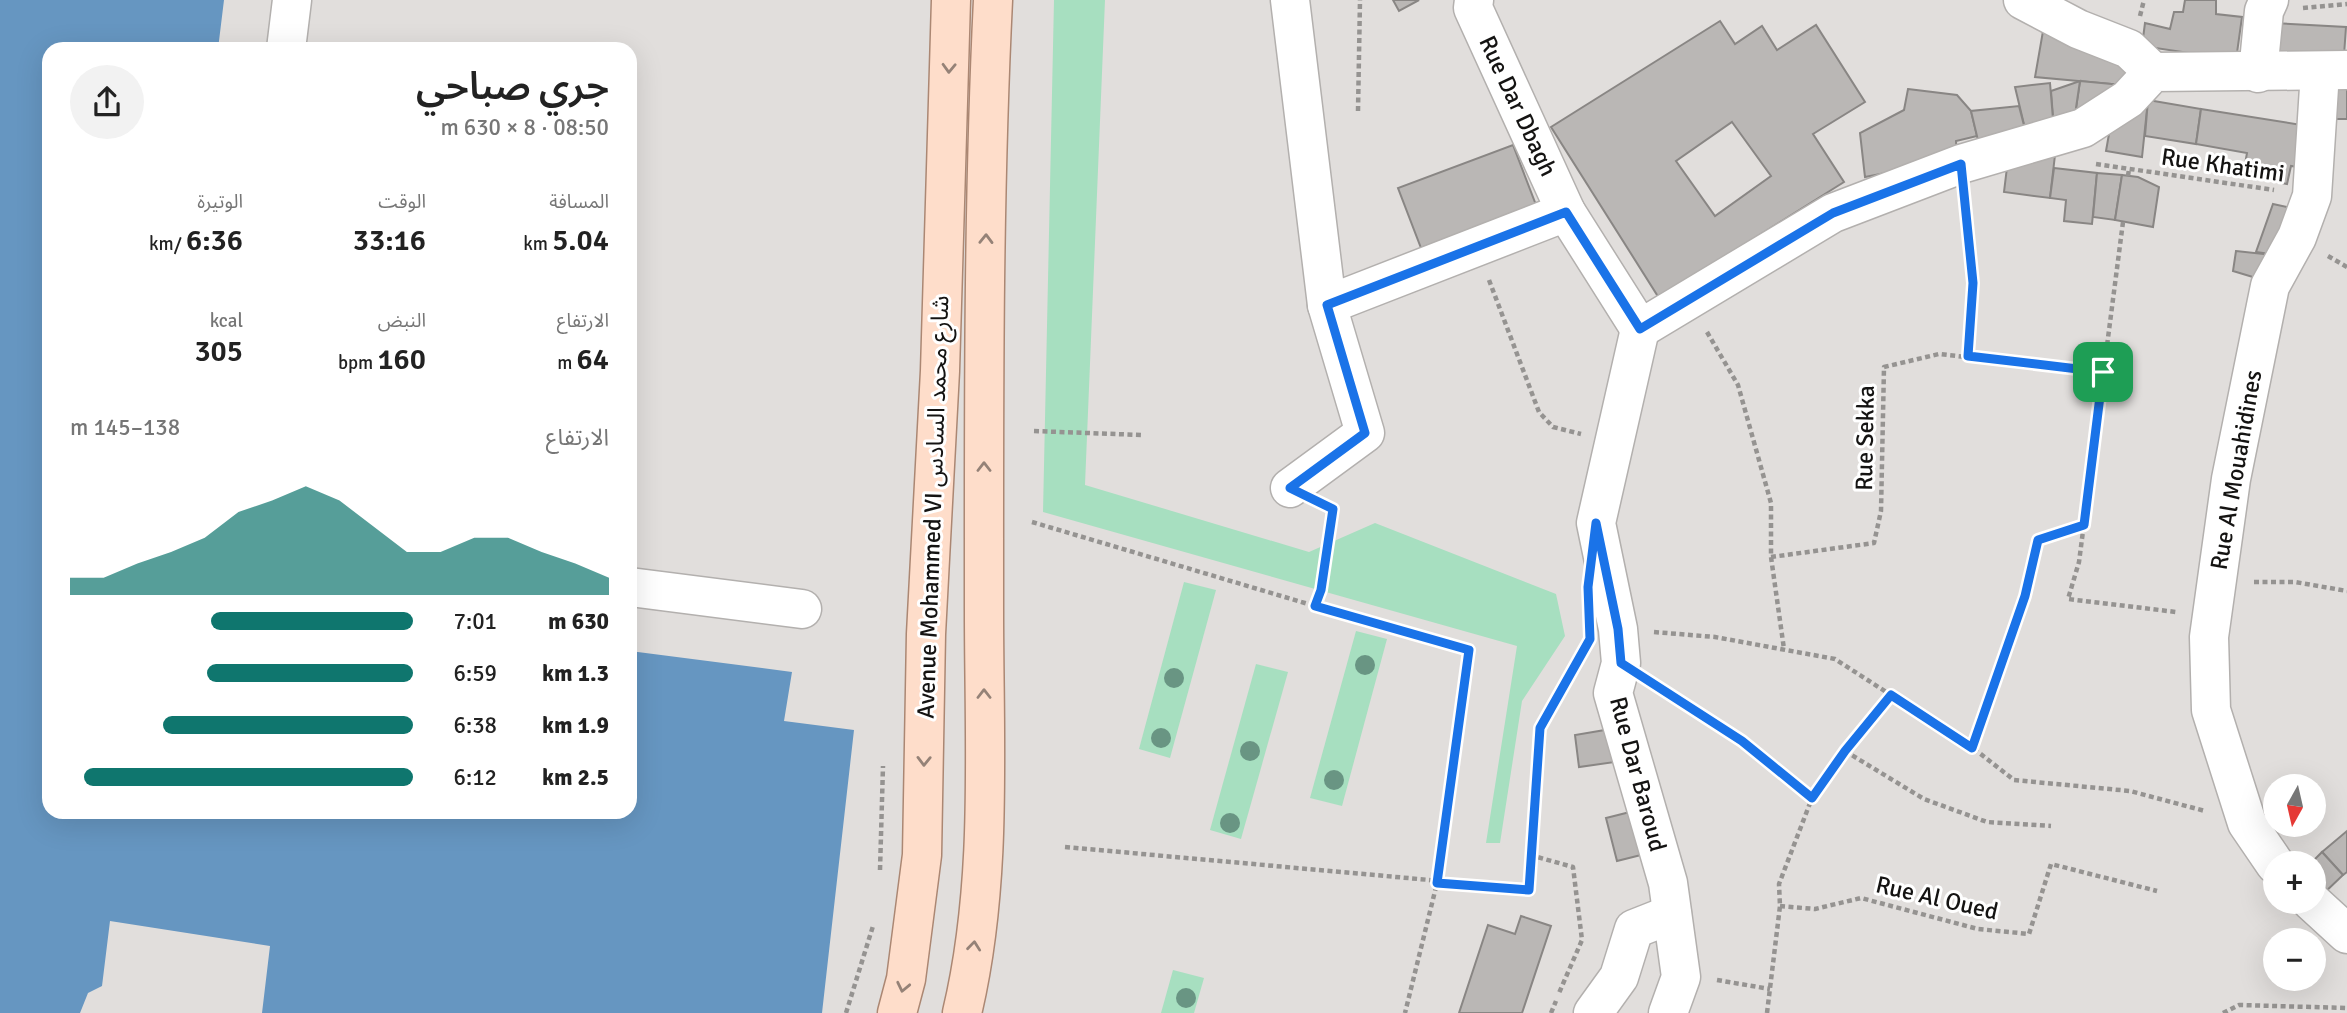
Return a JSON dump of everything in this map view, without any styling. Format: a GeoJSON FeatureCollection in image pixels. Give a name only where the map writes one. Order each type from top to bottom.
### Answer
{"type":"FeatureCollection","features":[{"type":"Feature","properties":{"kind":"main road","name":"Avenue Mohammed VI شارع محمد السادس"},"geometry":{"type":"LineString","coordinates":[[897,1013],[906,979],[922,855],[926,634],[940,371],[951,0]]}},
{"type":"Feature","properties":{"kind":"main road","name":"Avenue Mohammed VI شارع محمد السادس"},"geometry":{"type":"LineString","coordinates":[[962,1013],[974,951],[985,790],[984,331],[987,121],[993,0]]}},
{"type":"Feature","properties":{"kind":"street"},"geometry":{"type":"LineString","coordinates":[[287,42],[292,0]]}},
{"type":"Feature","properties":{"kind":"street"},"geometry":{"type":"LineString","coordinates":[[1290,0],[1327,305],[1365,433],[1290,488]]}},
{"type":"Feature","properties":{"kind":"street","name":"Rue Dar Dbagh"},"geometry":{"type":"LineString","coordinates":[[1474,0],[1473,8],[1566,212],[1640,329]]}},
{"type":"Feature","properties":{"kind":"street"},"geometry":{"type":"LineString","coordinates":[[2023,0],[2078,29],[2129,49],[2153,72],[2333,71]]}},
{"type":"Feature","properties":{"kind":"street"},"geometry":{"type":"LineString","coordinates":[[2258,73],[2264,11],[2269,0]]}},
{"type":"Feature","properties":{"kind":"street","name":"Rue Al Mouahidines"},"geometry":{"type":"LineString","coordinates":[[2266,851],[2247,823],[2211,709],[2209,637],[2231,479],[2270,286],[2297,237],[2312,196],[2333,71]]}},
{"type":"Feature","properties":{"kind":"street"},"geometry":{"type":"LineString","coordinates":[[1640,329],[1689,302],[1833,213],[1961,164],[2083,128],[2127,99],[2153,72]]}},
{"type":"Feature","properties":{"kind":"street"},"geometry":{"type":"LineString","coordinates":[[1327,305],[1566,212]]}},
{"type":"Feature","properties":{"kind":"street","name":"Rue Dar Baroud"},"geometry":{"type":"LineString","coordinates":[[1640,329],[1596,523],[1620,646],[1613,693],[1668,883],[1681,977],[1668,1013]]}},
{"type":"Feature","properties":{"kind":"street"},"geometry":{"type":"LineString","coordinates":[[637,587],[802,609]]}},
{"type":"Feature","properties":{"kind":"street"},"geometry":{"type":"LineString","coordinates":[[1593,1013],[1619,977],[1634,929],[1672,914]]}},
{"type":"Feature","properties":{"kind":"street"},"geometry":{"type":"LineString","coordinates":[[2325,914],[2347,934]]}},
{"type":"Feature","properties":{"kind":"path"},"geometry":{"type":"LineString","coordinates":[[1358,111],[1360,0]]}},
{"type":"Feature","properties":{"kind":"path"},"geometry":{"type":"LineString","coordinates":[[1961,164],[1973,283],[1968,356]]}},
{"type":"Feature","properties":{"kind":"path","name":"Rue Khatimi"},"geometry":{"type":"LineString","coordinates":[[2128,176],[2129,169],[2312,196]]}},
{"type":"Feature","properties":{"kind":"path"},"geometry":{"type":"LineString","coordinates":[[2123,222],[2079,562],[2068,599],[2142,610],[2295,582],[2347,591]]}},
{"type":"Feature","properties":{"kind":"path"},"geometry":{"type":"LineString","coordinates":[[1476,247],[1539,412],[1546,422],[1564,432],[1616,435]]}},
{"type":"Feature","properties":{"kind":"path"},"geometry":{"type":"LineString","coordinates":[[1689,302],[1738,385],[1771,503],[1771,557],[1784,649]]}},
{"type":"Feature","properties":{"kind":"path","name":"Rue Sekka"},"geometry":{"type":"LineString","coordinates":[[1771,557],[1874,543],[1881,511],[1884,367],[1940,354],[2103,372]]}},
{"type":"Feature","properties":{"kind":"path"},"geometry":{"type":"LineString","coordinates":[[1034,431],[1142,435]]}},
{"type":"Feature","properties":{"kind":"path"},"geometry":{"type":"LineString","coordinates":[[1290,488],[1333,509],[1321,590],[1315,606]]}},
{"type":"Feature","properties":{"kind":"path"},"geometry":{"type":"LineString","coordinates":[[1032,522],[1469,650],[1437,883],[1405,1013]]}},
{"type":"Feature","properties":{"kind":"path"},"geometry":{"type":"LineString","coordinates":[[1972,748],[2025,596],[2038,540],[2084,525]]}},
{"type":"Feature","properties":{"kind":"path"},"geometry":{"type":"LineString","coordinates":[[1620,646],[1716,637],[1835,659],[1972,748],[2014,780],[2130,791],[2247,823]]}},
{"type":"Feature","properties":{"kind":"path"},"geometry":{"type":"LineString","coordinates":[[1620,646],[1812,798]]}},
{"type":"Feature","properties":{"kind":"path"},"geometry":{"type":"LineString","coordinates":[[1065,847],[1529,890],[1540,728],[1584,650]]}},
{"type":"Feature","properties":{"kind":"path"},"geometry":{"type":"LineString","coordinates":[[1766,1013],[1780,906],[1779,884],[1812,798],[1845,751],[1891,695]]}},
{"type":"Feature","properties":{"kind":"path"},"geometry":{"type":"LineString","coordinates":[[1845,751],[1924,799],[1987,822],[2051,826]]}},
{"type":"Feature","properties":{"kind":"path"},"geometry":{"type":"LineString","coordinates":[[880,875],[880,809],[884,758]]}},
{"type":"Feature","properties":{"kind":"path"},"geometry":{"type":"LineString","coordinates":[[1530,855],[1573,867],[1581,940],[1551,1013]]}},
{"type":"Feature","properties":{"kind":"path","name":"Rue Al Oued"},"geometry":{"type":"LineString","coordinates":[[1780,906],[1815,909],[1861,898],[1978,929],[2029,934],[2050,864],[2157,891]]}},
{"type":"Feature","properties":{"kind":"path"},"geometry":{"type":"LineString","coordinates":[[846,1013],[876,913]]}},
{"type":"Feature","properties":{"kind":"path"},"geometry":{"type":"LineString","coordinates":[[1737,982],[1770,989]]}},
{"type":"Feature","properties":{"kind":"path"},"geometry":{"type":"LineString","coordinates":[[2223,1013],[2239,1005],[2347,1008]]}},
{"type":"Feature","properties":{"kind":"green space"},"geometry":{"type":"Polygon","coordinates":[[[1054,0],[1105,0],[1085,485],[1309,552],[1375,523],[1556,594],[1565,636],[1522,701],[1500,843],[1486,843],[1517,646],[1043,512],[1054,0]]]}},
{"type":"Feature","properties":{"kind":"green space"},"geometry":{"type":"Polygon","coordinates":[[[1184,582],[1216,590],[1170,758],[1139,749],[1184,582]]]}},
{"type":"Feature","properties":{"kind":"green space"},"geometry":{"type":"Polygon","coordinates":[[[1356,631],[1387,639],[1342,806],[1310,798],[1356,631]]]}},
{"type":"Feature","properties":{"kind":"green space"},"geometry":{"type":"Polygon","coordinates":[[[1256,664],[1288,672],[1241,839],[1210,830],[1256,664]]]}},
{"type":"Feature","properties":{"kind":"green space"},"geometry":{"type":"Polygon","coordinates":[[[1173,970],[1204,978],[1194,1013],[1161,1013],[1173,970]]]}},
{"type":"Feature","properties":{"kind":"water"},"geometry":{"type":"Polygon","coordinates":[[[0,0],[224,0],[219,42],[42,42],[42,819],[637,819],[637,652],[792,672],[784,721],[854,730],[822,1013],[262,1013],[270,946],[110,921],[102,986],[88,993],[80,1013],[0,1013],[0,0]]]}},
{"type":"Feature","properties":{"kind":"building"},"geometry":{"type":"Polygon","coordinates":[[[1393,0],[1419,0],[1399,11],[1393,0]]]}},
{"type":"Feature","properties":{"kind":"building"},"geometry":{"type":"Polygon","coordinates":[[[2185,0],[2216,0],[2216,14],[2242,17],[2236,60],[2142,46],[2145,23],[2170,29],[2174,12],[2183,12],[2185,0]]]}},
{"type":"Feature","properties":{"kind":"building"},"geometry":{"type":"Polygon","coordinates":[[[1720,21],[1735,44],[1762,26],[1777,50],[1816,25],[1865,102],[1813,134],[1844,182],[1659,298],[1551,127],[1720,21]],[[1732,122],[1676,161],[1715,216],[1771,176],[1732,122]]]}},
{"type":"Feature","properties":{"kind":"building"},"geometry":{"type":"Polygon","coordinates":[[[2272,23],[2346,27],[2344,55],[2270,59],[2272,23]]]}},
{"type":"Feature","properties":{"kind":"building"},"geometry":{"type":"Polygon","coordinates":[[[2043,31],[2135,66],[2133,86],[2035,77],[2043,31]]]}},
{"type":"Feature","properties":{"kind":"building"},"geometry":{"type":"Polygon","coordinates":[[[2347,76],[2347,119],[2326,119],[2327,77],[2347,76]]]}},
{"type":"Feature","properties":{"kind":"building"},"geometry":{"type":"Polygon","coordinates":[[[2080,81],[2133,86],[2100,111],[2076,108],[2080,81]]]}},
{"type":"Feature","properties":{"kind":"building"},"geometry":{"type":"Polygon","coordinates":[[[2080,81],[2076,108],[2100,111],[2054,131],[2051,91],[2080,81]]]}},
{"type":"Feature","properties":{"kind":"building"},"geometry":{"type":"Polygon","coordinates":[[[2050,83],[2054,131],[2027,137],[2015,87],[2050,83]]]}},
{"type":"Feature","properties":{"kind":"building"},"geometry":{"type":"Polygon","coordinates":[[[1908,89],[1957,95],[1971,111],[1977,136],[1956,141],[1957,159],[1865,177],[1860,133],[1904,110],[1908,89]]]}},
{"type":"Feature","properties":{"kind":"building"},"geometry":{"type":"Polygon","coordinates":[[[2148,100],[2142,157],[2106,151],[2112,117],[2148,100]]]}},
{"type":"Feature","properties":{"kind":"building"},"geometry":{"type":"Polygon","coordinates":[[[2148,100],[2201,109],[2196,144],[2145,136],[2148,100]]]}},
{"type":"Feature","properties":{"kind":"building"},"geometry":{"type":"Polygon","coordinates":[[[2019,106],[2027,137],[1981,153],[1971,111],[2019,106]]]}},
{"type":"Feature","properties":{"kind":"building"},"geometry":{"type":"Polygon","coordinates":[[[2201,109],[2314,127],[2310,169],[2291,166],[2287,184],[2243,175],[2247,153],[2196,144],[2201,109]]]}},
{"type":"Feature","properties":{"kind":"building"},"geometry":{"type":"Polygon","coordinates":[[[1513,145],[1536,205],[1421,248],[1398,188],[1513,145]]]}},
{"type":"Feature","properties":{"kind":"building"},"geometry":{"type":"Polygon","coordinates":[[[2009,151],[2055,155],[2050,198],[2004,192],[2009,151]]]}},
{"type":"Feature","properties":{"kind":"building"},"geometry":{"type":"Polygon","coordinates":[[[2054,168],[2097,173],[2092,224],[2064,221],[2066,200],[2050,198],[2054,168]]]}},
{"type":"Feature","properties":{"kind":"building"},"geometry":{"type":"Polygon","coordinates":[[[2097,173],[2122,175],[2115,220],[2093,217],[2097,173]]]}},
{"type":"Feature","properties":{"kind":"building"},"geometry":{"type":"Polygon","coordinates":[[[2122,175],[2138,177],[2159,187],[2153,227],[2115,220],[2122,175]]]}},
{"type":"Feature","properties":{"kind":"building"},"geometry":{"type":"Polygon","coordinates":[[[2273,204],[2301,210],[2284,256],[2256,252],[2273,204]]]}},
{"type":"Feature","properties":{"kind":"building"},"geometry":{"type":"Polygon","coordinates":[[[2236,251],[2273,255],[2266,281],[2233,271],[2236,251]]]}},
{"type":"Feature","properties":{"kind":"building"},"geometry":{"type":"Polygon","coordinates":[[[1611,729],[1615,762],[1579,767],[1575,735],[1611,729]]]}},
{"type":"Feature","properties":{"kind":"building"},"geometry":{"type":"Polygon","coordinates":[[[1630,812],[1641,855],[1617,861],[1606,818],[1630,812]]]}},
{"type":"Feature","properties":{"kind":"building"},"geometry":{"type":"Polygon","coordinates":[[[2347,831],[2347,872],[2343,875],[2326,856],[2326,851],[2323,851],[2347,831]]]}},
{"type":"Feature","properties":{"kind":"building"},"geometry":{"type":"Polygon","coordinates":[[[2326,856],[2343,875],[2326,891],[2326,856]]]}},
{"type":"Feature","properties":{"kind":"building"},"geometry":{"type":"Polygon","coordinates":[[[1521,916],[1551,926],[1522,1013],[1459,1013],[1488,925],[1515,934],[1521,916]]]}},
{"type":"Feature","properties":{"kind":"route"},"geometry":{"type":"LineString","coordinates":[[1961,164],[1973,283],[1968,356],[2103,372],[2084,525],[2038,540],[2025,596],[1972,748],[1891,695],[1845,751],[1812,798],[1742,741],[1621,663],[1618,629],[1596,523],[1588,587],[1590,639],[1540,728],[1529,890],[1437,883],[1469,650],[1315,606],[1321,590],[1333,509],[1290,488],[1350,441],[1365,433],[1327,305],[1566,212],[1640,329],[1689,302],[1833,213],[1961,164]]}}]}
